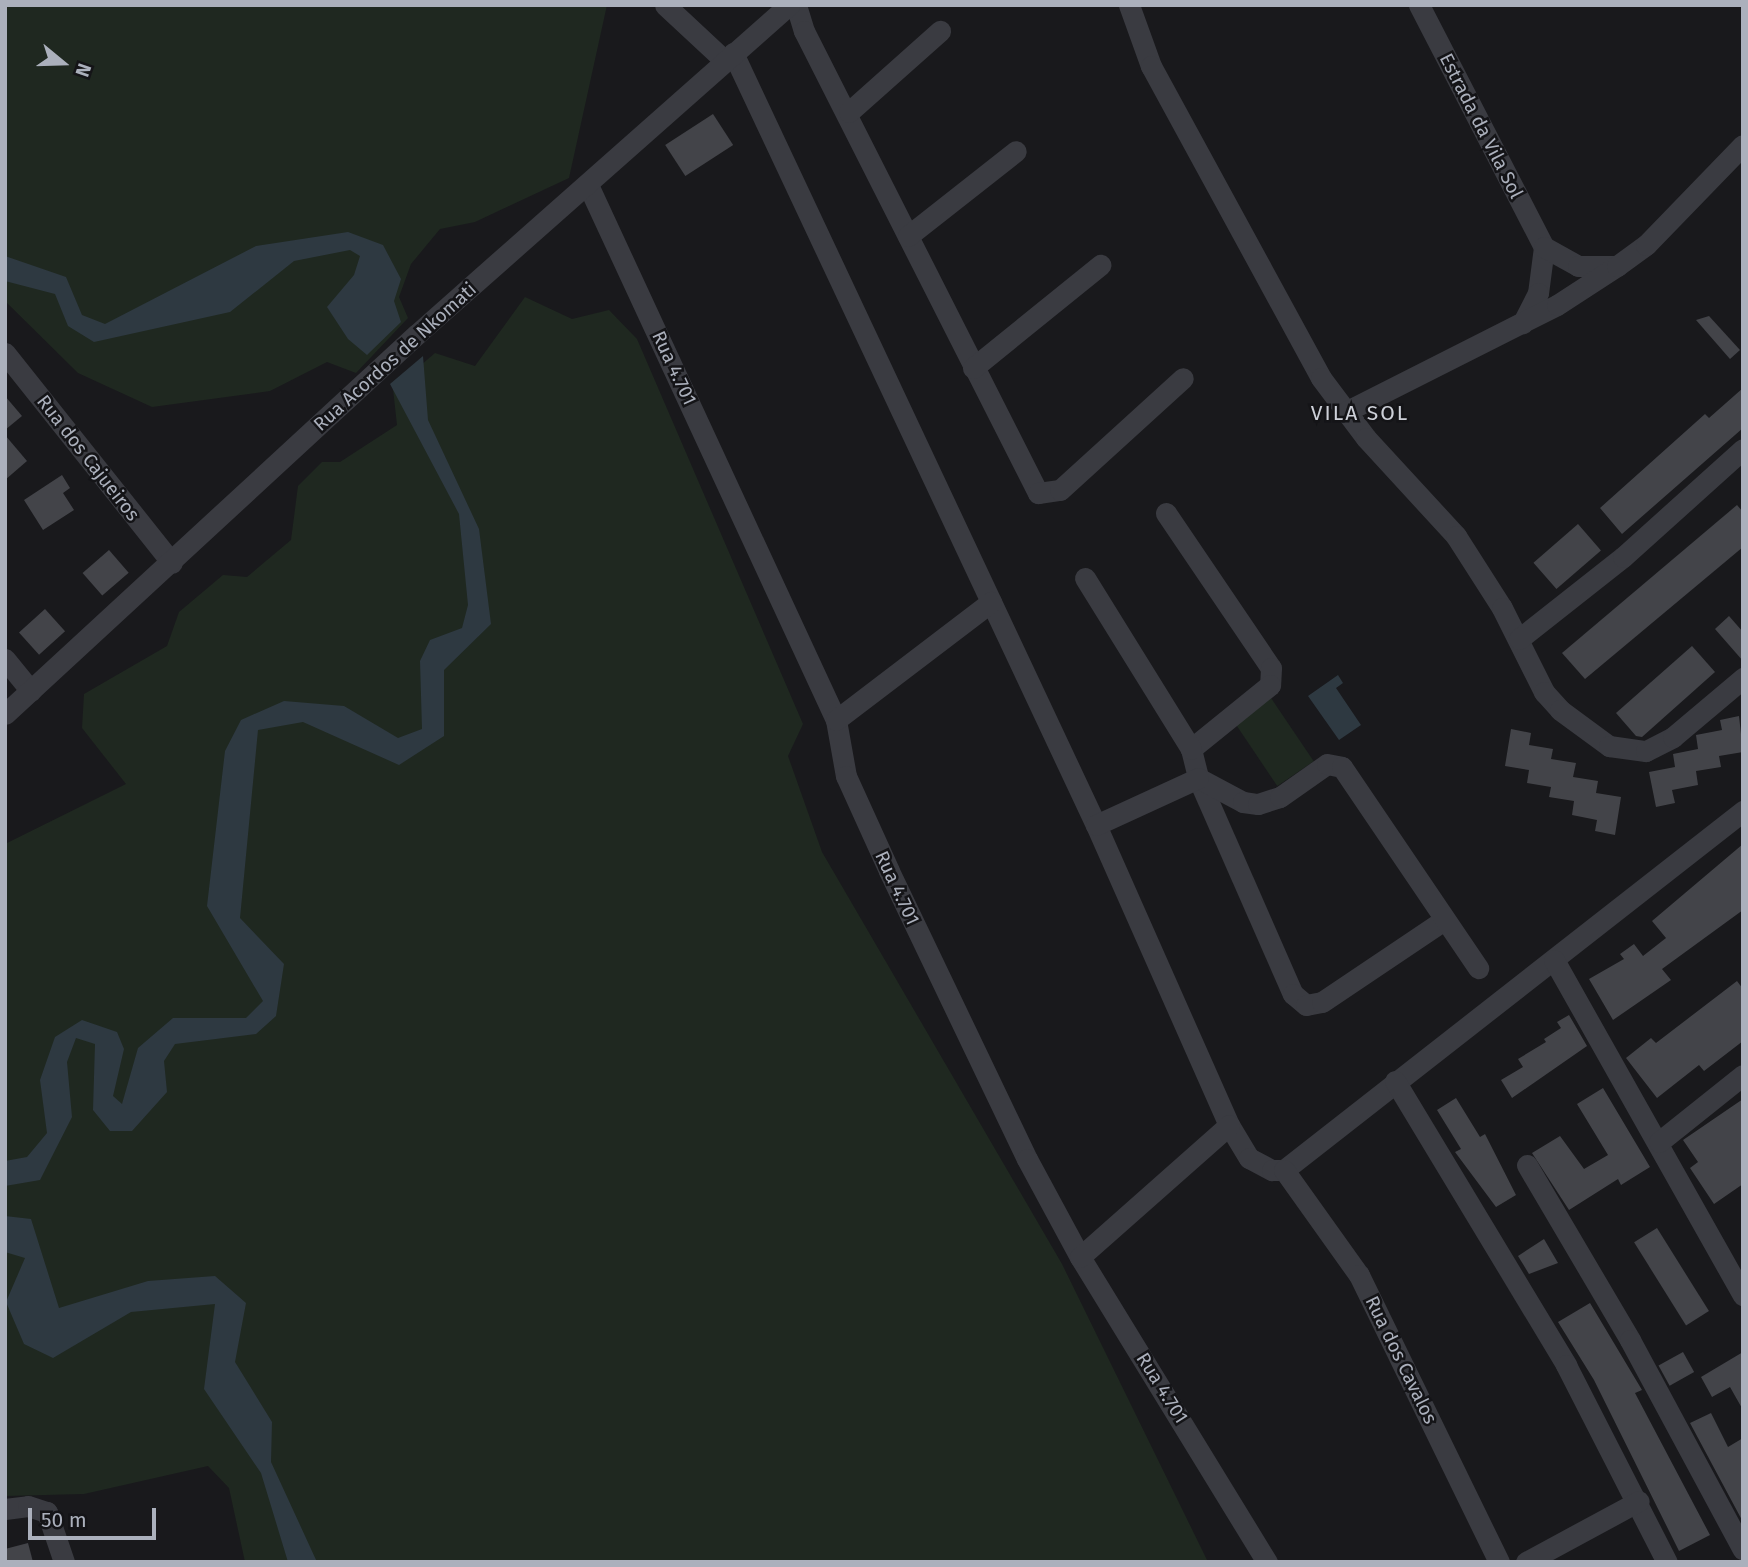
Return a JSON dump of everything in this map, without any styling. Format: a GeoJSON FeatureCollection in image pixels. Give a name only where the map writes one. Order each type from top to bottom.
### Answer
{"type":"FeatureCollection","features":[{"type":"Feature","properties":{"kind":"street"},"geometry":{"type":"LineString","coordinates":[[665,5],[729,57],[991,602],[1096,825],[1229,1125],[1249,1158],[1272,1170],[1284,1170],[1743,811]]}},
{"type":"Feature","properties":{"kind":"street","name":"Rua Acordos de Nkomati"},"geometry":{"type":"LineString","coordinates":[[5,714],[172,563],[417,334],[789,5]]}},
{"type":"Feature","properties":{"kind":"street"},"geometry":{"type":"LineString","coordinates":[[796,5],[804,32],[849,112],[1034,489],[1045,495],[1060,490],[1183,379]]}},
{"type":"Feature","properties":{"kind":"street"},"geometry":{"type":"LineString","coordinates":[[1129,5],[1157,78],[1321,378],[1456,536],[1519,639],[1544,692],[1560,710],[1586,733],[1626,751],[1646,751],[1674,737],[1743,678]]}},
{"type":"Feature","properties":{"kind":"street","name":"Estrada da Vila Sol"},"geometry":{"type":"LineString","coordinates":[[1419,5],[1545,247]]}},
{"type":"Feature","properties":{"kind":"street"},"geometry":{"type":"LineString","coordinates":[[849,112],[940,31]]}},
{"type":"Feature","properties":{"kind":"street"},"geometry":{"type":"LineString","coordinates":[[1347,411],[1523,323],[1617,266],[1646,245],[1743,145]]}},
{"type":"Feature","properties":{"kind":"street"},"geometry":{"type":"LineString","coordinates":[[908,236],[1016,151]]}},
{"type":"Feature","properties":{"kind":"street","name":"Rua 4.701"},"geometry":{"type":"LineString","coordinates":[[588,185],[836,720],[846,776],[888,872],[1027,1159],[1080,1257],[1267,1562]]}},
{"type":"Feature","properties":{"kind":"street"},"geometry":{"type":"LineString","coordinates":[[1523,323],[1538,293],[1545,247],[1578,266],[1617,266]]}},
{"type":"Feature","properties":{"kind":"street"},"geometry":{"type":"LineString","coordinates":[[973,368],[1100,265]]}},
{"type":"Feature","properties":{"kind":"street","name":"Rua dos Cajueiros"},"geometry":{"type":"LineString","coordinates":[[5,353],[172,563]]}},
{"type":"Feature","properties":{"kind":"street"},"geometry":{"type":"LineString","coordinates":[[1519,639],[1623,556],[1743,449]]}},
{"type":"Feature","properties":{"kind":"street"},"geometry":{"type":"LineString","coordinates":[[1166,513],[1272,674],[1270,684],[1191,749]]}},
{"type":"Feature","properties":{"kind":"street"},"geometry":{"type":"LineString","coordinates":[[1085,578],[1191,749],[1198,778],[1293,994],[1306,1005],[1322,1002],[1444,920]]}},
{"type":"Feature","properties":{"kind":"street"},"geometry":{"type":"LineString","coordinates":[[836,720],[991,602]]}},
{"type":"Feature","properties":{"kind":"street"},"geometry":{"type":"LineString","coordinates":[[5,659],[31,691]]}},
{"type":"Feature","properties":{"kind":"street"},"geometry":{"type":"LineString","coordinates":[[1198,778],[1242,802],[1258,804],[1280,797],[1327,764],[1342,767],[1478,968]]}},
{"type":"Feature","properties":{"kind":"street"},"geometry":{"type":"LineString","coordinates":[[1096,825],[1198,778]]}},
{"type":"Feature","properties":{"kind":"street"},"geometry":{"type":"LineString","coordinates":[[1554,960],[1743,1295]]}},
{"type":"Feature","properties":{"kind":"street"},"geometry":{"type":"LineString","coordinates":[[1659,1142],[1743,1075]]}},
{"type":"Feature","properties":{"kind":"street"},"geometry":{"type":"LineString","coordinates":[[1395,1081],[1566,1364],[1639,1501],[1667,1562]]}},
{"type":"Feature","properties":{"kind":"street"},"geometry":{"type":"LineString","coordinates":[[1080,1257],[1229,1125]]}},
{"type":"Feature","properties":{"kind":"street"},"geometry":{"type":"LineString","coordinates":[[1527,1165],[1630,1340],[1743,1549]]}},
{"type":"Feature","properties":{"kind":"street","name":"Rua dos Cavalos"},"geometry":{"type":"LineString","coordinates":[[1284,1170],[1359,1275],[1499,1562]]}},
{"type":"Feature","properties":{"kind":"street"},"geometry":{"type":"LineString","coordinates":[[1526,1562],[1639,1501]]}},
{"type":"Feature","properties":{"kind":"street"},"geometry":{"type":"LineString","coordinates":[[5,1509],[29,1506],[47,1512],[64,1562]]}},
{"type":"Feature","properties":{"kind":"shaded area"},"geometry":{"type":"Polygon","coordinates":[[[5,5],[607,5],[569,178],[475,222],[440,229],[411,264],[399,297],[408,318],[356,373],[327,362],[270,391],[152,407],[78,373],[5,301],[5,5]]]}},
{"type":"Feature","properties":{"kind":"shaded area"},"geometry":{"type":"Polygon","coordinates":[[[348,232],[383,245],[401,279],[394,301],[401,322],[367,355],[348,339],[327,307],[354,275],[360,256],[350,250],[294,261],[230,312],[94,342],[68,326],[55,294],[5,281],[5,256],[66,277],[82,315],[105,324],[256,246],[348,232]]]}},
{"type":"Feature","properties":{"kind":"shaded area"},"geometry":{"type":"Polygon","coordinates":[[[525,297],[572,319],[609,310],[637,339],[803,724],[788,756],[822,852],[1062,1264],[1208,1562],[245,1562],[229,1488],[208,1466],[84,1494],[5,1496],[5,844],[126,784],[82,728],[84,694],[167,646],[179,612],[223,575],[247,577],[291,540],[298,486],[322,462],[340,462],[397,425],[393,389],[435,353],[475,366],[525,297]]]}},
{"type":"Feature","properties":{"kind":"shaded area"},"geometry":{"type":"Polygon","coordinates":[[[423,356],[428,420],[479,529],[491,624],[444,670],[444,736],[399,765],[303,722],[258,730],[240,918],[284,964],[276,1016],[256,1034],[175,1044],[164,1061],[167,1092],[132,1131],[110,1131],[93,1110],[95,1044],[76,1038],[67,1062],[72,1117],[40,1180],[5,1186],[5,1161],[27,1157],[47,1133],[40,1080],[55,1037],[82,1020],[117,1032],[124,1049],[113,1096],[122,1104],[138,1048],[173,1018],[246,1018],[263,1001],[207,906],[225,751],[241,720],[284,701],[344,706],[398,738],[422,729],[420,661],[430,640],[462,628],[468,605],[459,514],[390,384],[423,356]]]}},
{"type":"Feature","properties":{"kind":"shaded area"},"geometry":{"type":"Polygon","coordinates":[[[1338,675],[1343,683],[1336,688],[1361,725],[1339,740],[1308,696],[1338,675]]]}},
{"type":"Feature","properties":{"kind":"shaded area"},"geometry":{"type":"Polygon","coordinates":[[[1269,695],[1314,761],[1277,786],[1233,720],[1269,695]]]}},
{"type":"Feature","properties":{"kind":"shaded area"},"geometry":{"type":"Polygon","coordinates":[[[5,1216],[31,1219],[59,1308],[148,1281],[215,1276],[246,1303],[235,1362],[272,1422],[271,1462],[317,1562],[288,1562],[261,1473],[204,1389],[215,1304],[131,1312],[53,1358],[24,1344],[6,1302],[25,1258],[5,1252],[5,1216]]]}},
{"type":"Feature","properties":{"kind":"building"},"geometry":{"type":"Polygon","coordinates":[[[713,114],[733,145],[685,176],[665,145],[713,114]]]}},
{"type":"Feature","properties":{"kind":"building"},"geometry":{"type":"Polygon","coordinates":[[[1709,316],[1740,350],[1730,359],[1696,320],[1709,316]]]}},
{"type":"Feature","properties":{"kind":"building"},"geometry":{"type":"Polygon","coordinates":[[[1743,388],[1743,428],[1622,534],[1600,508],[1705,414],[1709,418],[1743,388]]]}},
{"type":"Feature","properties":{"kind":"building"},"geometry":{"type":"Polygon","coordinates":[[[5,396],[22,416],[5,430],[5,396]]]}},
{"type":"Feature","properties":{"kind":"building"},"geometry":{"type":"Polygon","coordinates":[[[5,435],[27,461],[5,480],[5,435]]]}},
{"type":"Feature","properties":{"kind":"building"},"geometry":{"type":"Polygon","coordinates":[[[62,475],[70,488],[63,493],[74,510],[43,530],[24,500],[62,475]]]}},
{"type":"Feature","properties":{"kind":"building"},"geometry":{"type":"Polygon","coordinates":[[[1737,505],[1743,512],[1743,547],[1585,679],[1562,653],[1737,505]]]}},
{"type":"Feature","properties":{"kind":"building"},"geometry":{"type":"Polygon","coordinates":[[[1578,524],[1601,550],[1556,589],[1533,563],[1578,524]]]}},
{"type":"Feature","properties":{"kind":"building"},"geometry":{"type":"Polygon","coordinates":[[[109,550],[129,573],[102,596],[83,573],[109,550]]]}},
{"type":"Feature","properties":{"kind":"building"},"geometry":{"type":"Polygon","coordinates":[[[45,609],[65,631],[39,655],[19,632],[45,609]]]}},
{"type":"Feature","properties":{"kind":"building"},"geometry":{"type":"Polygon","coordinates":[[[1729,616],[1743,632],[1743,661],[1715,629],[1729,616]]]}},
{"type":"Feature","properties":{"kind":"building"},"geometry":{"type":"Polygon","coordinates":[[[1692,646],[1715,672],[1642,737],[1636,736],[1616,713],[1692,646]]]}},
{"type":"Feature","properties":{"kind":"building"},"geometry":{"type":"Polygon","coordinates":[[[1739,716],[1743,752],[1719,756],[1721,767],[1696,771],[1698,785],[1672,790],[1675,803],[1656,807],[1649,772],[1675,767],[1673,754],[1698,749],[1696,735],[1722,730],[1720,720],[1739,716]]]}},
{"type":"Feature","properties":{"kind":"building"},"geometry":{"type":"Polygon","coordinates":[[[1511,729],[1531,733],[1529,745],[1553,749],[1551,759],[1576,763],[1573,777],[1598,781],[1596,793],[1621,797],[1615,835],[1595,831],[1597,820],[1572,815],[1574,801],[1549,797],[1551,787],[1527,783],[1529,770],[1505,766],[1511,729]]]}},
{"type":"Feature","properties":{"kind":"building"},"geometry":{"type":"Polygon","coordinates":[[[1743,844],[1743,910],[1662,969],[1671,980],[1613,1020],[1589,979],[1624,959],[1620,954],[1634,944],[1643,956],[1666,938],[1652,921],[1743,844]]]}},
{"type":"Feature","properties":{"kind":"building"},"geometry":{"type":"Polygon","coordinates":[[[1737,981],[1743,989],[1743,1041],[1704,1071],[1699,1065],[1657,1098],[1626,1058],[1651,1038],[1656,1043],[1737,981]]]}},
{"type":"Feature","properties":{"kind":"building"},"geometry":{"type":"Polygon","coordinates":[[[1569,1015],[1587,1046],[1512,1098],[1501,1080],[1523,1067],[1518,1059],[1546,1042],[1544,1039],[1561,1028],[1557,1022],[1569,1015]]]}},
{"type":"Feature","properties":{"kind":"building"},"geometry":{"type":"Polygon","coordinates":[[[1603,1088],[1650,1167],[1621,1185],[1618,1179],[1569,1210],[1532,1153],[1560,1136],[1584,1169],[1608,1155],[1577,1104],[1603,1088]]]}},
{"type":"Feature","properties":{"kind":"building"},"geometry":{"type":"Polygon","coordinates":[[[1456,1098],[1480,1137],[1485,1134],[1516,1195],[1496,1207],[1455,1152],[1461,1149],[1437,1110],[1456,1098]]]}},
{"type":"Feature","properties":{"kind":"building"},"geometry":{"type":"Polygon","coordinates":[[[1743,1099],[1743,1184],[1714,1204],[1690,1168],[1698,1162],[1683,1140],[1743,1099]]]}},
{"type":"Feature","properties":{"kind":"building"},"geometry":{"type":"Polygon","coordinates":[[[1657,1228],[1709,1311],[1686,1325],[1634,1242],[1657,1228]]]}},
{"type":"Feature","properties":{"kind":"building"},"geometry":{"type":"Polygon","coordinates":[[[1544,1239],[1558,1263],[1529,1274],[1518,1256],[1544,1239]]]}},
{"type":"Feature","properties":{"kind":"building"},"geometry":{"type":"Polygon","coordinates":[[[1590,1303],[1642,1390],[1635,1393],[1710,1535],[1679,1551],[1594,1380],[1558,1322],[1590,1303]]]}},
{"type":"Feature","properties":{"kind":"building"},"geometry":{"type":"Polygon","coordinates":[[[1683,1352],[1694,1372],[1670,1386],[1659,1366],[1683,1352]]]}},
{"type":"Feature","properties":{"kind":"building"},"geometry":{"type":"Polygon","coordinates":[[[1743,1352],[1743,1410],[1730,1387],[1712,1397],[1701,1377],[1743,1352]]]}},
{"type":"Feature","properties":{"kind":"building"},"geometry":{"type":"Polygon","coordinates":[[[1711,1413],[1728,1447],[1743,1438],[1743,1522],[1690,1423],[1711,1413]]]}},
{"type":"Feature","properties":{"kind":"building"},"geometry":{"type":"Polygon","coordinates":[[[28,1543],[33,1562],[5,1562],[5,1549],[28,1543]]]}},
{"type":"Feature","properties":{"kind":"district","name":"VILA SOL"},"geometry":{"type":"Point","coordinates":[1360,413]}}]}
